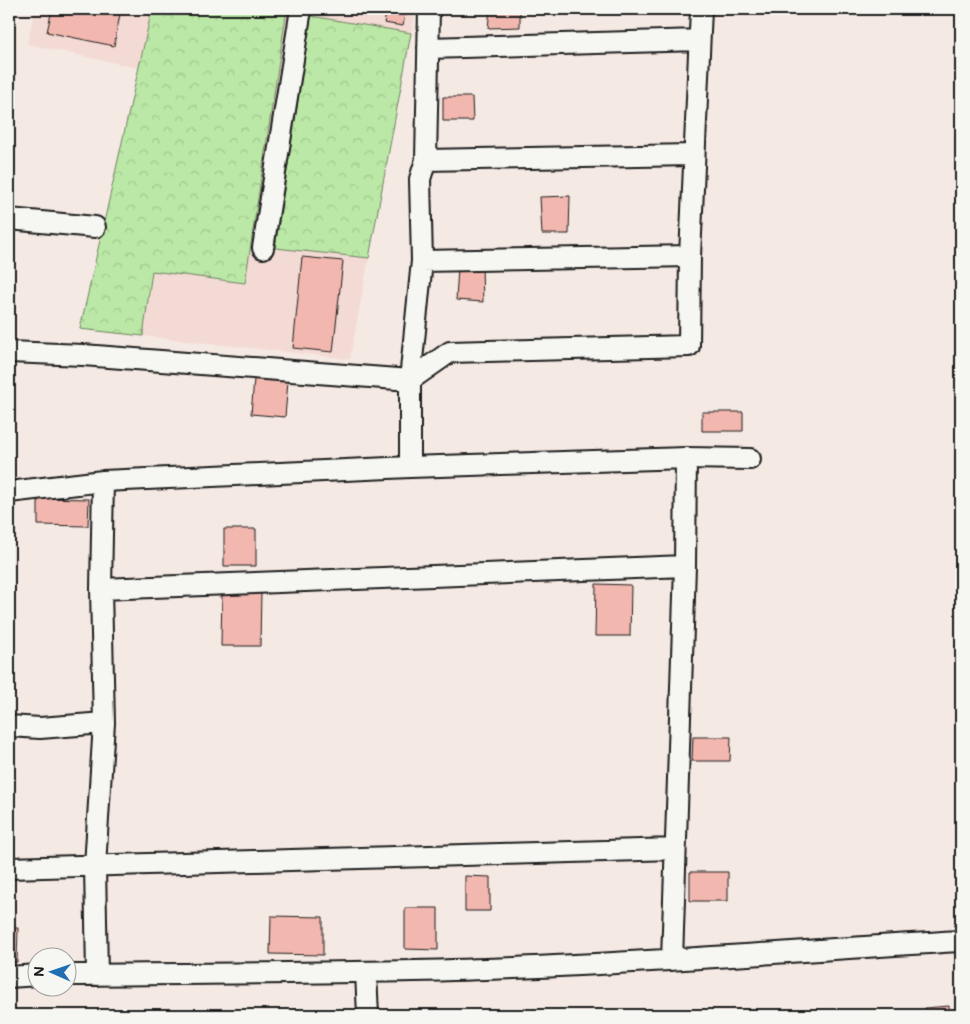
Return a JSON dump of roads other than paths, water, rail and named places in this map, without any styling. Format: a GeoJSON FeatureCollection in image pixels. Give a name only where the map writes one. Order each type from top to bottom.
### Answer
{"type":"FeatureCollection","features":[{"type":"Feature","properties":{"kind":"street"},"geometry":{"type":"LineString","coordinates":[[263,248],[301,9]]}},
{"type":"Feature","properties":{"kind":"street"},"geometry":{"type":"LineString","coordinates":[[410,466],[410,380],[422,260],[420,179],[426,160],[429,9]]}},
{"type":"Feature","properties":{"kind":"street"},"geometry":{"type":"LineString","coordinates":[[9,352],[84,354],[410,380],[450,352],[689,346],[693,155],[701,9]]}},
{"type":"Feature","properties":{"kind":"street"},"geometry":{"type":"LineString","coordinates":[[428,48],[699,40]]}},
{"type":"Feature","properties":{"kind":"street"},"geometry":{"type":"LineString","coordinates":[[426,160],[693,155]]}},
{"type":"Feature","properties":{"kind":"street"},"geometry":{"type":"LineString","coordinates":[[9,219],[95,227]]}},
{"type":"Feature","properties":{"kind":"street"},"geometry":{"type":"LineString","coordinates":[[422,260],[690,256]]}},
{"type":"Feature","properties":{"kind":"street"},"geometry":{"type":"LineString","coordinates":[[672,960],[685,566],[686,458]]}},
{"type":"Feature","properties":{"kind":"street"},"geometry":{"type":"LineString","coordinates":[[9,492],[103,481],[410,466],[686,458],[750,459]]}},
{"type":"Feature","properties":{"kind":"street"},"geometry":{"type":"LineString","coordinates":[[97,975],[95,866],[104,723],[100,589],[103,481]]}},
{"type":"Feature","properties":{"kind":"street"},"geometry":{"type":"LineString","coordinates":[[100,589],[685,566]]}},
{"type":"Feature","properties":{"kind":"street"},"geometry":{"type":"LineString","coordinates":[[9,726],[40,728],[104,723]]}},
{"type":"Feature","properties":{"kind":"street"},"geometry":{"type":"LineString","coordinates":[[9,868],[675,849]]}},
{"type":"Feature","properties":{"kind":"street"},"geometry":{"type":"LineString","coordinates":[[78,975],[366,973],[488,969],[672,960],[961,942]]}},
{"type":"Feature","properties":{"kind":"street"},"geometry":{"type":"LineString","coordinates":[[366,973],[368,1015]]}},
{"type":"Feature","properties":{"kind":"street"},"geometry":{"type":"LineString","coordinates":[[9,977],[28,976]]}}]}
